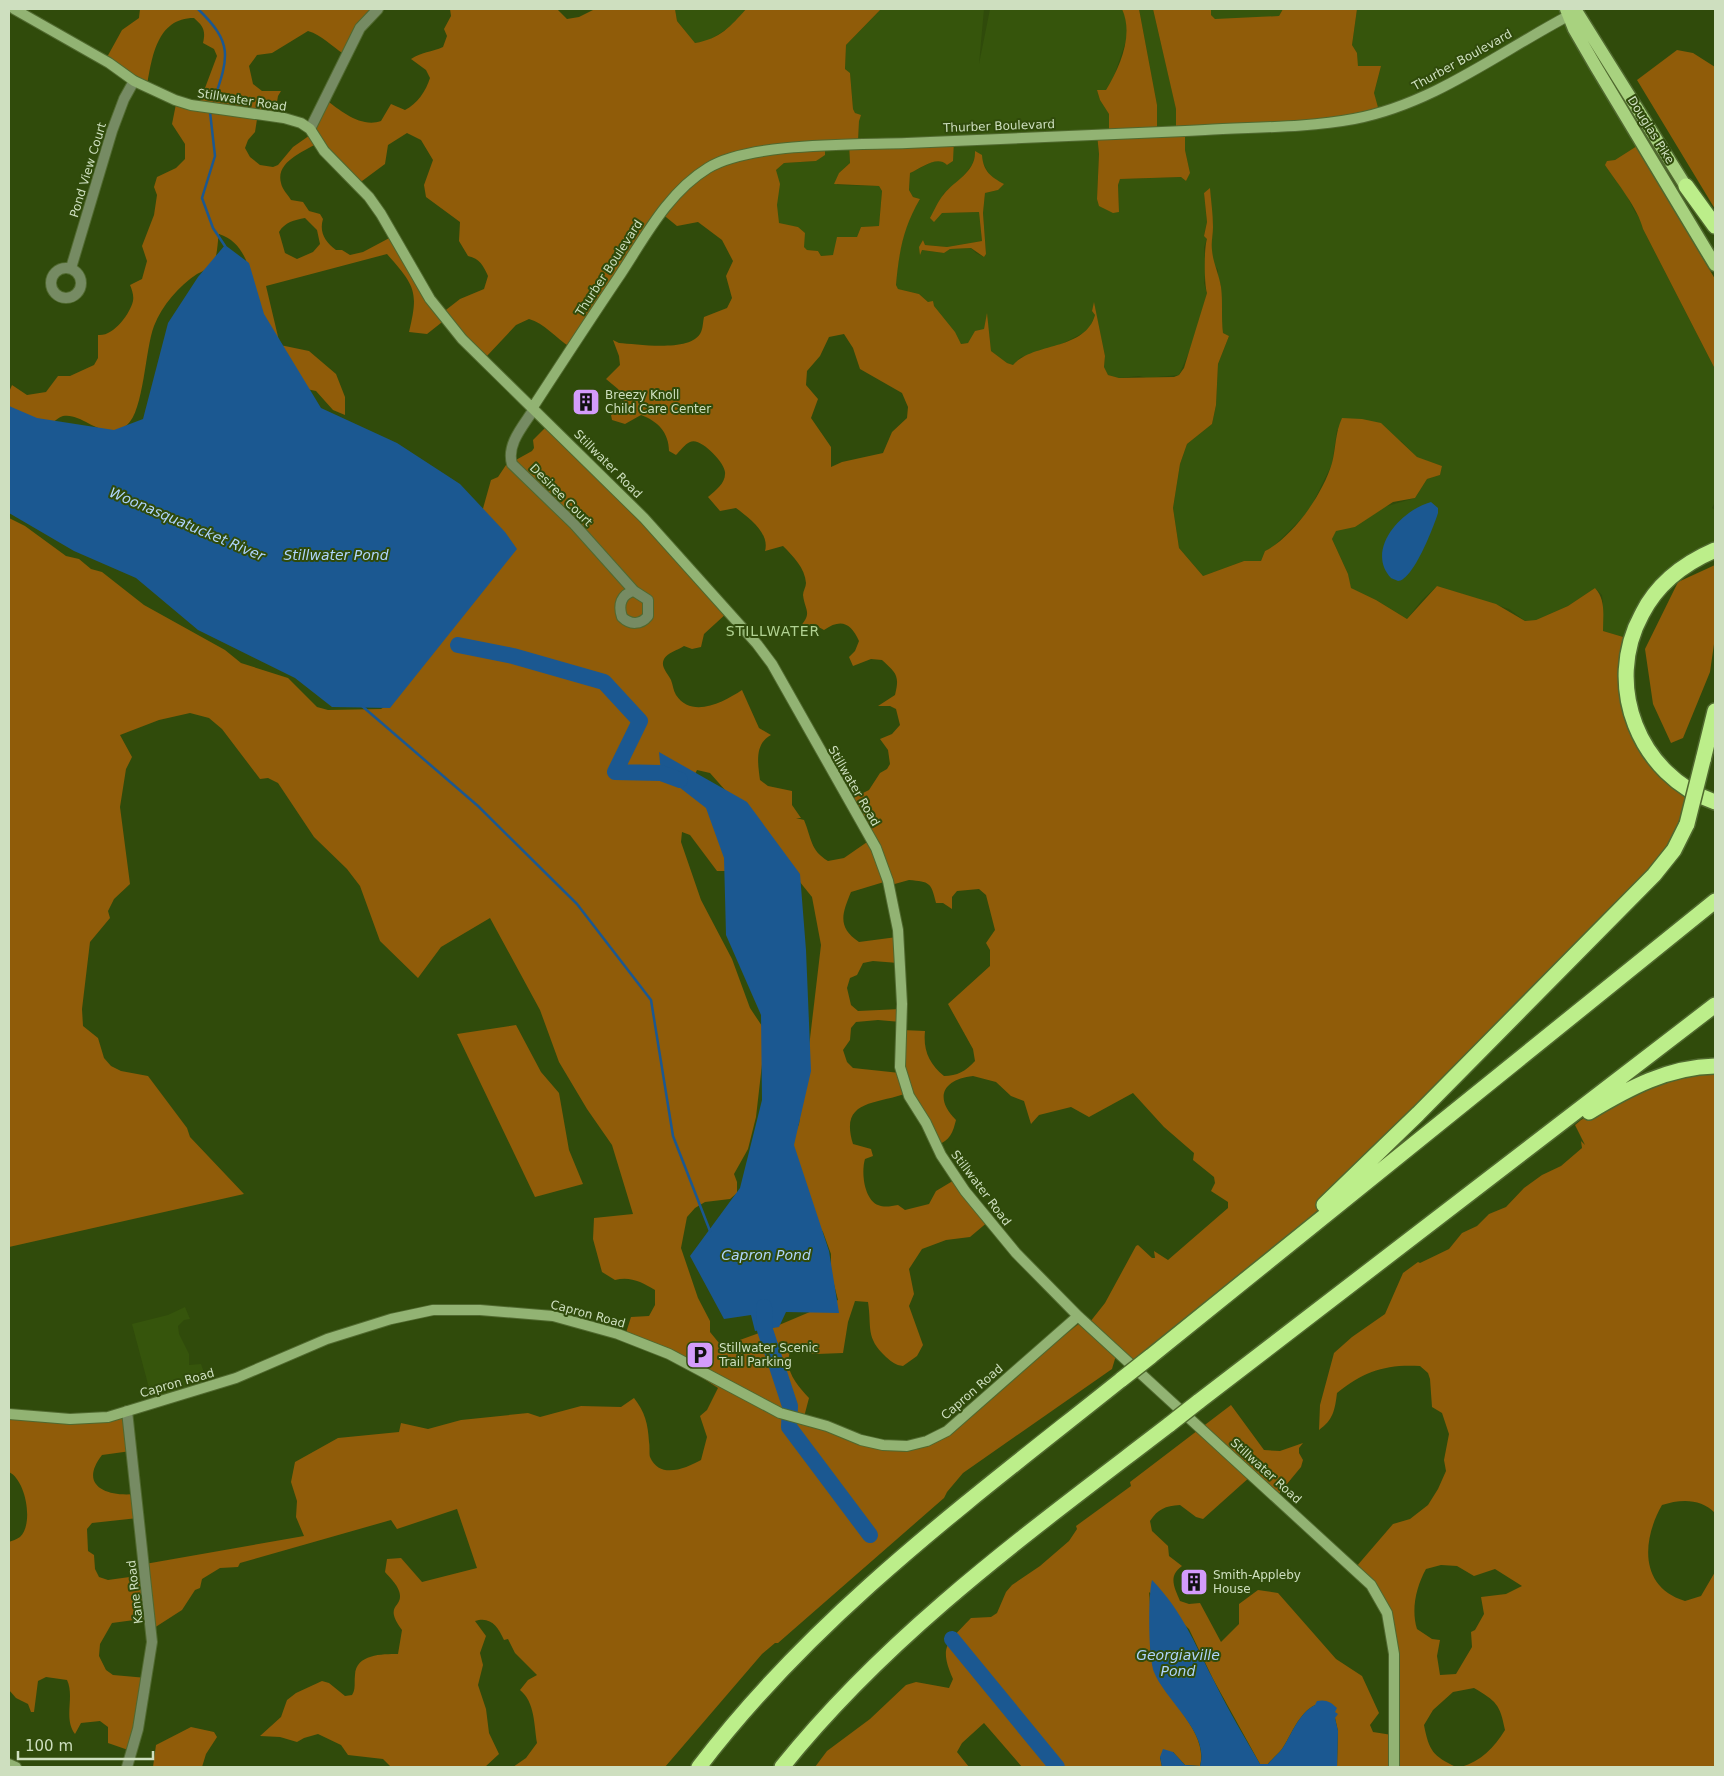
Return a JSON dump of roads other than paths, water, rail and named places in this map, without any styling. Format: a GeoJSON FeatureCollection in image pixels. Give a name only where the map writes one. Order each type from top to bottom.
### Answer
{"type":"FeatureCollection","features":[{"type":"Feature","properties":{"kind":"highway"},"geometry":{"type":"LineString","coordinates":[[1686,186],[1715,226]]}},
{"type":"Feature","properties":{"kind":"highway"},"geometry":{"type":"LineString","coordinates":[[1715,550],[1690,563],[1673,576],[1647,605],[1632,638],[1626,677],[1632,716],[1651,755],[1682,785],[1715,802]]}},
{"type":"Feature","properties":{"kind":"highway"},"geometry":{"type":"LineString","coordinates":[[1245,1279],[1418,1114],[1654,875],[1674,850],[1687,824],[1715,711]]}},
{"type":"Feature","properties":{"kind":"highway"},"geometry":{"type":"LineString","coordinates":[[699,1767],[742,1714],[792,1659],[864,1589],[1245,1279],[1715,901]]}},
{"type":"Feature","properties":{"kind":"highway"},"geometry":{"type":"LineString","coordinates":[[782,1767],[859,1680],[930,1612],[982,1569],[1715,1005]]}},
{"type":"Feature","properties":{"kind":"highway"},"geometry":{"type":"LineString","coordinates":[[1526,1151],[1641,1084],[1672,1072],[1715,1066]]}},
{"type":"Feature","properties":{"kind":"main road","name":"Douglas Pike"},"geometry":{"type":"LineString","coordinates":[[1570,11],[1686,186],[1715,235]]}},
{"type":"Feature","properties":{"kind":"main road","name":"Douglas Pike"},"geometry":{"type":"LineString","coordinates":[[1570,11],[1715,265]]}},
{"type":"Feature","properties":{"kind":"street","name":"Stillwater Road"},"geometry":{"type":"LineString","coordinates":[[14,9],[109,63],[134,81],[175,100],[284,118],[301,123],[310,129],[324,151],[369,197],[438,311],[466,344],[644,518],[757,644],[772,664],[876,848],[888,880],[898,930],[902,1004],[900,1067],[909,1096],[941,1155],[976,1206],[1016,1253],[1078,1316],[1371,1585],[1387,1613],[1394,1654],[1394,1767]]}},
{"type":"Feature","properties":{"kind":"street"},"geometry":{"type":"LineString","coordinates":[[310,129],[360,28],[378,9]]}},
{"type":"Feature","properties":{"kind":"street","name":"Thurber Boulevard"},"geometry":{"type":"LineString","coordinates":[[533,408],[660,214],[686,184],[705,169],[724,160],[759,152],[840,145],[1168,132],[1320,123],[1354,119],[1395,108],[1426,96],[1570,11]]}},
{"type":"Feature","properties":{"kind":"street","name":"Pond View Court"},"geometry":{"type":"LineString","coordinates":[[71,268],[112,131],[124,98],[134,81]]}},
{"type":"Feature","properties":{"kind":"street","name":"Desiree Court"},"geometry":{"type":"LineString","coordinates":[[533,408],[512,445],[509,455],[512,464],[574,524],[634,591]]}},
{"type":"Feature","properties":{"kind":"street","name":"Capron Road"},"geometry":{"type":"LineString","coordinates":[[9,1414],[91,1418],[108,1417],[236,1378],[347,1332],[416,1313],[453,1309],[553,1316],[618,1334],[669,1354],[780,1413],[882,1445],[907,1446],[927,1442],[947,1431],[1078,1316]]}},
{"type":"Feature","properties":{"kind":"street","name":"Kane Road"},"geometry":{"type":"LineString","coordinates":[[127,1411],[152,1642],[138,1729],[127,1767]]}},
{"type":"Feature","properties":{"kind":"street"},"geometry":{"type":"LineString","coordinates":[[9,1764],[16,1767]]}},
{"type":"Feature","properties":{"kind":"water","name":"Stillwater Pond"},"geometry":{"type":"Polygon","coordinates":[[[225,245],[249,263],[264,314],[321,408],[397,443],[460,484],[505,532],[517,549],[390,708],[332,707],[295,678],[198,630],[136,578],[74,551],[9,513],[9,406],[37,418],[114,430],[143,419],[168,323],[198,277],[225,245]]]}},
{"type":"Feature","properties":{"kind":"water"},"geometry":{"type":"Polygon","coordinates":[[[1431,502],[1438,508],[1438,513],[1422,552],[1404,579],[1398,581],[1391,578],[1384,567],[1382,555],[1384,544],[1390,532],[1408,513],[1431,502]]]}},
{"type":"Feature","properties":{"kind":"water","name":"Capron Pond"},"geometry":{"type":"Polygon","coordinates":[[[659,752],[747,802],[800,874],[806,950],[811,1071],[794,1145],[829,1251],[839,1313],[786,1312],[779,1327],[755,1331],[751,1315],[724,1319],[690,1256],[740,1188],[762,1100],[761,1015],[726,935],[724,858],[706,808],[661,773],[659,752]]]}},
{"type":"Feature","properties":{"kind":"water","name":"Georgiaville Pond"},"geometry":{"type":"Polygon","coordinates":[[[1152,1580],[1172,1603],[1187,1627],[1224,1701],[1260,1764],[1268,1764],[1282,1749],[1304,1714],[1317,1701],[1323,1700],[1337,1708],[1335,1712],[1338,1714],[1335,1718],[1338,1731],[1337,1767],[1162,1767],[1160,1757],[1163,1749],[1173,1752],[1185,1765],[1200,1766],[1201,1754],[1199,1741],[1193,1729],[1167,1694],[1154,1672],[1149,1626],[1152,1580]]]}},
{"type":"Feature","properties":{"kind":"waterway"},"geometry":{"type":"LineString","coordinates":[[198,9],[217,31],[225,51],[223,72],[214,100]]}},
{"type":"Feature","properties":{"kind":"waterway"},"geometry":{"type":"LineString","coordinates":[[210,112],[215,156],[202,198],[213,228],[225,246]]}},
{"type":"Feature","properties":{"kind":"waterway","name":"Woonasquatucket River"},"geometry":{"type":"LineString","coordinates":[[458,645],[513,656],[604,682],[640,721],[615,772],[661,773],[680,780]]}},
{"type":"Feature","properties":{"kind":"waterway"},"geometry":{"type":"LineString","coordinates":[[362,706],[478,806],[577,904],[651,1000],[673,1136],[710,1231]]}},
{"type":"Feature","properties":{"kind":"waterway","name":"Woonasquatucket River"},"geometry":{"type":"LineString","coordinates":[[764,1307],[765,1330],[790,1406],[789,1427],[870,1535]]}},
{"type":"Feature","properties":{"kind":"waterway","name":"Woonasquatucket River"},"geometry":{"type":"LineString","coordinates":[[952,1639],[1057,1767]]}},
{"type":"Feature","properties":{"kind":"place","name":"Breezy Knoll Child Care Center"},"geometry":{"type":"Point","coordinates":[586,402]}},
{"type":"Feature","properties":{"kind":"place","name":"Stillwater Scenic Trail Parking"},"geometry":{"type":"Point","coordinates":[700,1355]}},
{"type":"Feature","properties":{"kind":"place","name":"Smith-Appleby House"},"geometry":{"type":"Point","coordinates":[1194,1582]}},
{"type":"Feature","properties":{"kind":"district","name":"STILLWATER"},"geometry":{"type":"Point","coordinates":[773,631]}}]}
